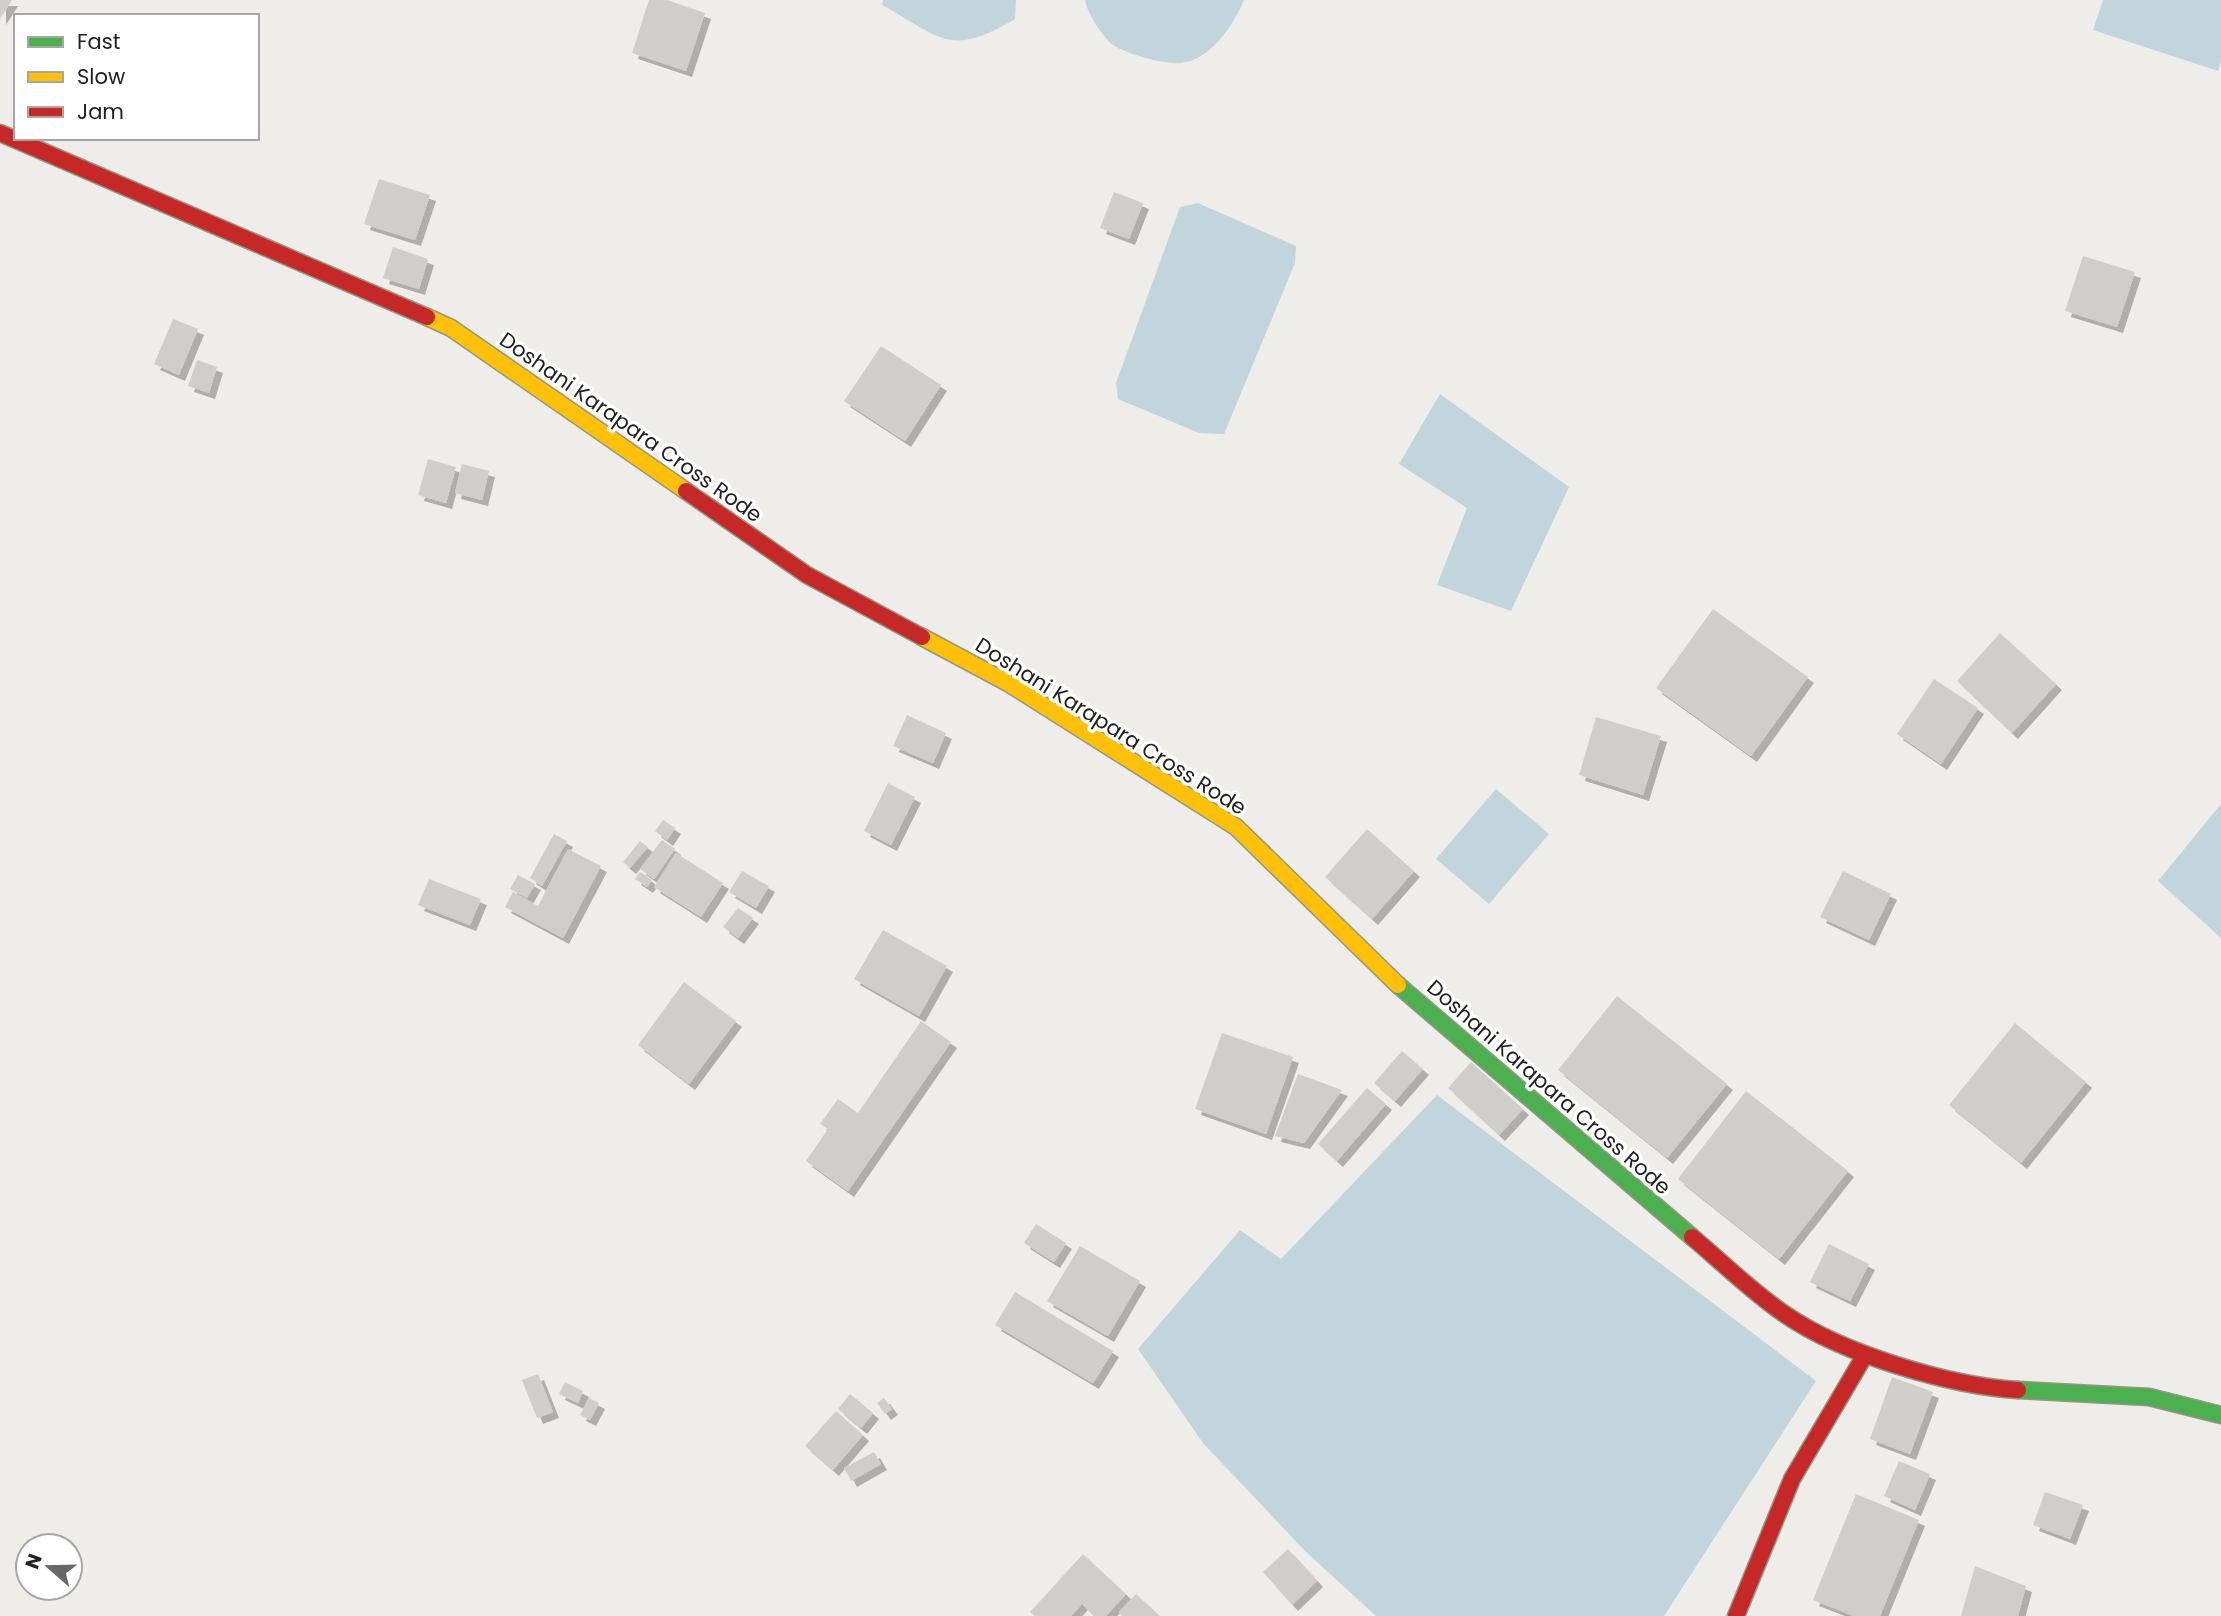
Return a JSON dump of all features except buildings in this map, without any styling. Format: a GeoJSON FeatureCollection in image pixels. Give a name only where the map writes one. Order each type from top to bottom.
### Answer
{"type":"FeatureCollection","features":[{"type":"Feature","properties":{"kind":"street","name":"Doshani Karapara Cross Rode"},"geometry":{"type":"LineString","coordinates":[[16,140],[451,328],[807,575],[1008,683],[1236,827],[1321,914],[1548,1117],[1787,1315],[1865,1355],[1988,1388],[2149,1397],[2221,1415]]}},
{"type":"Feature","properties":{"kind":"street"},"geometry":{"type":"LineString","coordinates":[[1736,1616],[1792,1479],[1865,1355]]}},
{"type":"Feature","properties":{"kind":"shaded area"},"geometry":{"type":"Polygon","coordinates":[[[883,0],[1016,0],[1015,19],[975,38],[946,39],[882,5],[883,0]]]}},
{"type":"Feature","properties":{"kind":"shaded area"},"geometry":{"type":"Polygon","coordinates":[[[1085,0],[1244,0],[1228,30],[1211,48],[1192,60],[1174,63],[1146,58],[1113,45],[1096,24],[1085,0]]]}},
{"type":"Feature","properties":{"kind":"shaded area"},"geometry":{"type":"Polygon","coordinates":[[[2103,0],[2221,0],[2221,60],[2218,71],[2093,30],[2103,0]]]}},
{"type":"Feature","properties":{"kind":"shaded area"},"geometry":{"type":"Polygon","coordinates":[[[1198,203],[1296,246],[1295,263],[1224,434],[1199,433],[1118,399],[1116,383],[1180,207],[1198,203]]]}},
{"type":"Feature","properties":{"kind":"shaded area"},"geometry":{"type":"Polygon","coordinates":[[[1440,394],[1569,487],[1511,611],[1437,585],[1467,508],[1399,464],[1440,394]]]}},
{"type":"Feature","properties":{"kind":"shaded area"},"geometry":{"type":"Polygon","coordinates":[[[1496,789],[1549,834],[1489,904],[1436,859],[1496,789]]]}},
{"type":"Feature","properties":{"kind":"shaded area"},"geometry":{"type":"Polygon","coordinates":[[[2221,804],[2221,938],[2158,881],[2221,804]]]}},
{"type":"Feature","properties":{"kind":"shaded area"},"geometry":{"type":"Polygon","coordinates":[[[1437,1095],[1816,1381],[1664,1616],[1376,1616],[1306,1552],[1203,1443],[1138,1349],[1240,1230],[1281,1259],[1437,1095]]]}},
{"type":"Feature","properties":{"kind":"traffic: fast"},"geometry":{"type":"LineString","coordinates":[[1398,985],[1692,1237]]}},
{"type":"Feature","properties":{"kind":"traffic: fast"},"geometry":{"type":"LineString","coordinates":[[2018,1390],[2149,1397],[2221,1415]]}},
{"type":"Feature","properties":{"kind":"traffic: slow"},"geometry":{"type":"LineString","coordinates":[[427,317],[451,328],[686,491]]}},
{"type":"Feature","properties":{"kind":"traffic: slow"},"geometry":{"type":"LineString","coordinates":[[922,637],[1008,683],[1236,827],[1398,985]]}},
{"type":"Feature","properties":{"kind":"traffic: jam"},"geometry":{"type":"LineString","coordinates":[[0,133],[14,139]]}},
{"type":"Feature","properties":{"kind":"traffic: jam"},"geometry":{"type":"LineString","coordinates":[[16,140],[427,317]]}},
{"type":"Feature","properties":{"kind":"traffic: jam"},"geometry":{"type":"LineString","coordinates":[[686,491],[807,575],[922,637]]}},
{"type":"Feature","properties":{"kind":"traffic: jam"},"geometry":{"type":"LineString","coordinates":[[1692,1237],[1750,1288],[1786,1315],[1837,1343],[1930,1375],[2018,1390]]}},
{"type":"Feature","properties":{"kind":"traffic: jam"},"geometry":{"type":"LineString","coordinates":[[1736,1616],[1792,1479],[1865,1355]]}}]}
